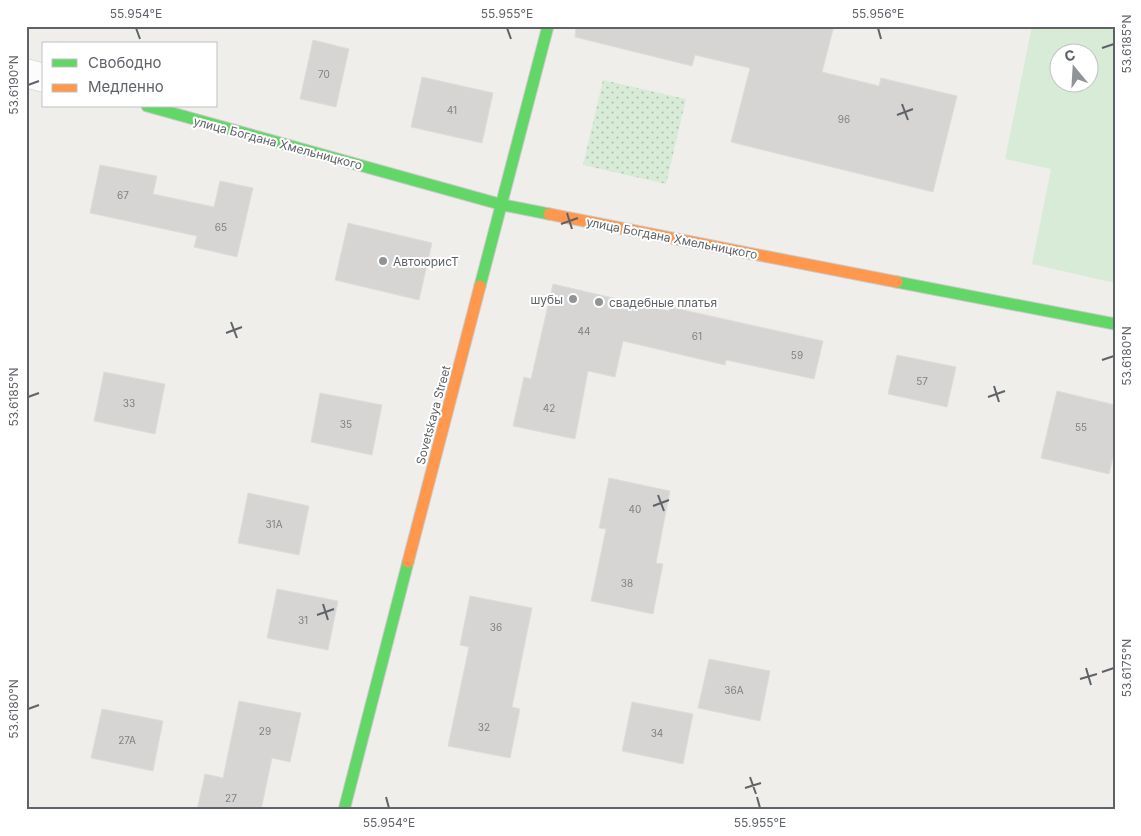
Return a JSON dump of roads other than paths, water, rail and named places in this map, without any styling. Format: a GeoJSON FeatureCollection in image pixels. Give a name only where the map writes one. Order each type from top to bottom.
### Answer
{"type":"FeatureCollection","features":[{"type":"Feature","properties":{"kind":"street","name":"Sovetskaya Street"},"geometry":{"type":"LineString","coordinates":[[344,810],[503,205],[548,26]]}},
{"type":"Feature","properties":{"kind":"street"},"geometry":{"type":"LineString","coordinates":[[26,73],[42,77]]}},
{"type":"Feature","properties":{"kind":"street","name":"улица Богдана Хмельницкого"},"geometry":{"type":"LineString","coordinates":[[154,108],[503,205],[1115,324]]}},
{"type":"Feature","properties":{"kind":"place","name":"АвтоюрисТ"},"geometry":{"type":"Point","coordinates":[383,261]}},
{"type":"Feature","properties":{"kind":"place","name":"шубы"},"geometry":{"type":"Point","coordinates":[573,299]}},
{"type":"Feature","properties":{"kind":"place","name":"свадебные платья"},"geometry":{"type":"Point","coordinates":[599,302]}}]}
